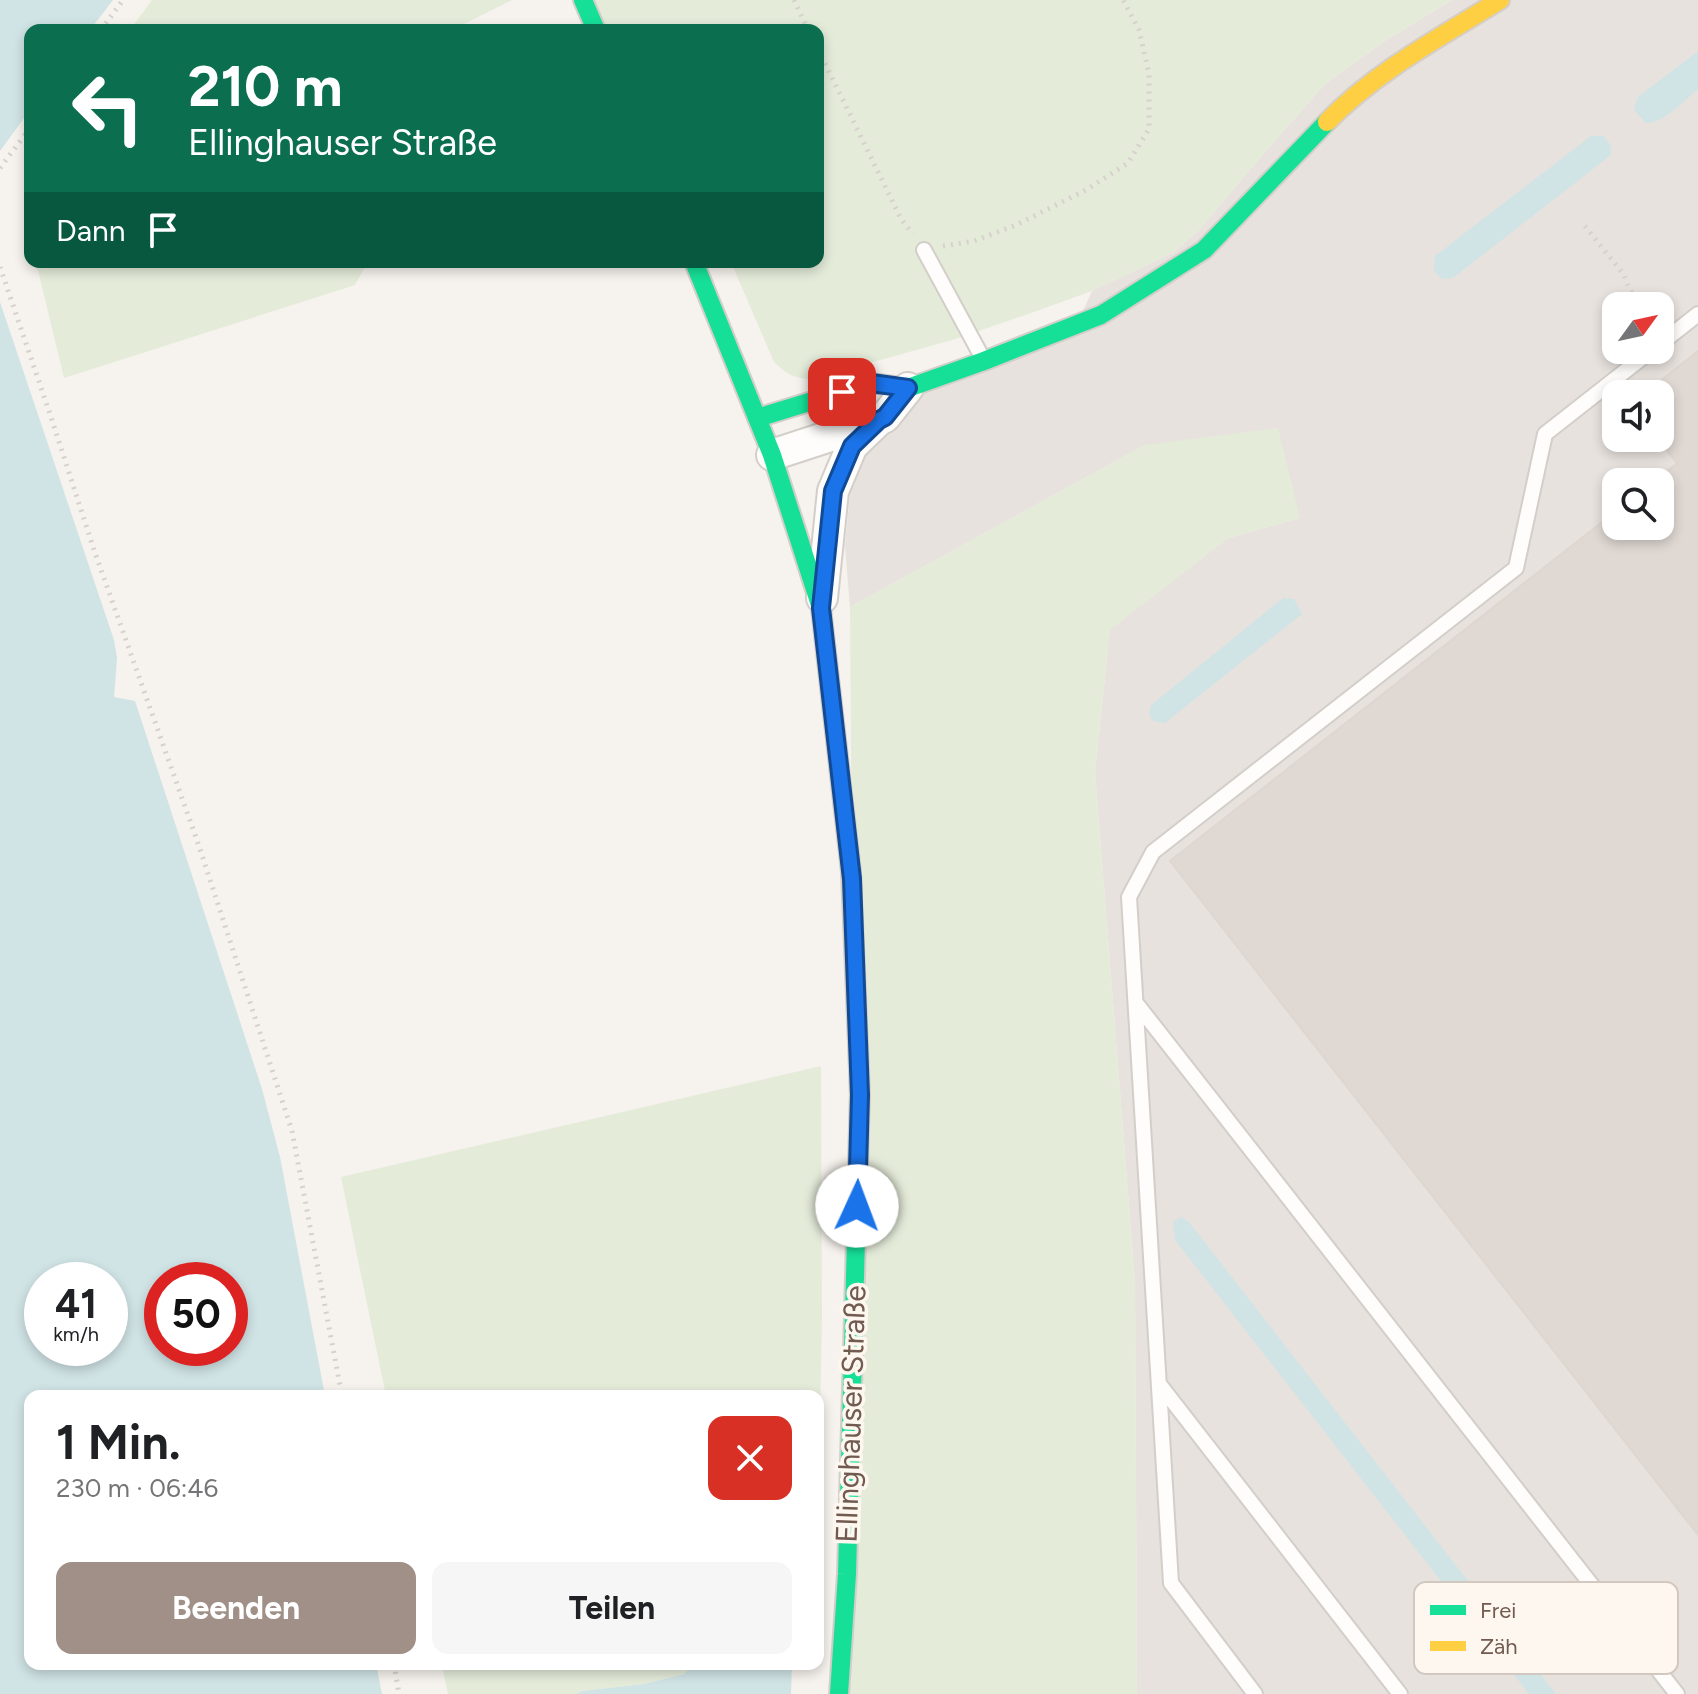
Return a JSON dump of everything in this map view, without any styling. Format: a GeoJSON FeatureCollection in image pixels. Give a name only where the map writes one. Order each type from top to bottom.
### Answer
{"type":"FeatureCollection","features":[{"type":"Feature","properties":{"kind":"main road"},"geometry":{"type":"LineString","coordinates":[[583,0],[593,24]]}},
{"type":"Feature","properties":{"kind":"main road"},"geometry":{"type":"LineString","coordinates":[[757,418],[871,383],[908,388],[1101,315],[1204,250],[1348,100],[1399,63],[1500,0]]}},
{"type":"Feature","properties":{"kind":"main road","name":"Ellinghauser Straße"},"geometry":{"type":"LineString","coordinates":[[696,268],[772,455],[821,608],[852,879],[860,1095],[847,1574],[839,1694]]}},
{"type":"Feature","properties":{"kind":"street","name":"Ellinghauser Straße"},"geometry":{"type":"LineString","coordinates":[[772,455],[879,420],[885,417],[908,388]]}},
{"type":"Feature","properties":{"kind":"street","name":"Ellinghauser Straße"},"geometry":{"type":"LineString","coordinates":[[821,608],[833,491],[852,446],[879,420]]}},
{"type":"Feature","properties":{"kind":"lane"},"geometry":{"type":"LineString","coordinates":[[924,250],[984,361]]}},
{"type":"Feature","properties":{"kind":"lane"},"geometry":{"type":"LineString","coordinates":[[1674,333],[1698,314]]}},
{"type":"Feature","properties":{"kind":"lane"},"geometry":{"type":"LineString","coordinates":[[1255,1694],[1171,1583],[1129,897],[1153,852],[1516,568],[1545,434],[1634,364]]}},
{"type":"Feature","properties":{"kind":"lane"},"geometry":{"type":"LineString","coordinates":[[1136,1002],[1589,1582]]}},
{"type":"Feature","properties":{"kind":"lane"},"geometry":{"type":"LineString","coordinates":[[1159,1384],[1400,1694]]}},
{"type":"Feature","properties":{"kind":"lane"},"geometry":{"type":"LineString","coordinates":[[1661,1674],[1677,1694]]}},
{"type":"Feature","properties":{"kind":"path"},"geometry":{"type":"LineString","coordinates":[[105,24],[123,0]]}},
{"type":"Feature","properties":{"kind":"path"},"geometry":{"type":"LineString","coordinates":[[794,0],[805,24]]}},
{"type":"Feature","properties":{"kind":"path"},"geometry":{"type":"LineString","coordinates":[[824,61],[901,219],[924,250],[974,241],[1016,225],[1086,190],[1128,163],[1149,129],[1149,74],[1139,30],[1123,0]]}},
{"type":"Feature","properties":{"kind":"path"},"geometry":{"type":"LineString","coordinates":[[0,168],[24,136]]}},
{"type":"Feature","properties":{"kind":"path"},"geometry":{"type":"LineString","coordinates":[[1585,226],[1624,275],[1631,292]]}},
{"type":"Feature","properties":{"kind":"path"},"geometry":{"type":"LineString","coordinates":[[0,267],[94,550],[199,846],[292,1131],[341,1390]]}},
{"type":"Feature","properties":{"kind":"path"},"geometry":{"type":"LineString","coordinates":[[395,1670],[399,1694]]}},
{"type":"Feature","properties":{"kind":"shaded area"},"geometry":{"type":"Polygon","coordinates":[[[0,0],[113,0],[95,24],[24,24],[24,118],[0,151],[0,0]]]}},
{"type":"Feature","properties":{"kind":"shaded area"},"geometry":{"type":"Polygon","coordinates":[[[1452,0],[1698,0],[1698,1694],[1137,1694],[1135,1283],[1095,772],[1110,629],[1228,538],[1300,518],[1145,445],[850,607],[845,546],[853,462],[915,391],[1071,337],[1092,291],[1174,252],[1200,229],[1325,84],[1385,41],[1452,0]]]}},
{"type":"Feature","properties":{"kind":"shaded area"},"geometry":{"type":"Polygon","coordinates":[[[1698,51],[1698,89],[1666,116],[1646,123],[1634,110],[1638,97],[1698,51]]]}},
{"type":"Feature","properties":{"kind":"shaded area"},"geometry":{"type":"Polygon","coordinates":[[[1591,136],[1604,136],[1611,146],[1611,155],[1453,278],[1442,279],[1434,271],[1435,256],[1591,136]]]}},
{"type":"Feature","properties":{"kind":"shaded area"},"geometry":{"type":"Polygon","coordinates":[[[0,302],[114,640],[117,658],[114,697],[135,701],[262,1089],[280,1157],[324,1390],[24,1390],[24,1670],[377,1670],[382,1694],[0,1694],[0,302]]]}},
{"type":"Feature","properties":{"kind":"shaded area"},"geometry":{"type":"Polygon","coordinates":[[[1283,598],[1294,599],[1302,614],[1165,723],[1153,721],[1149,714],[1151,705],[1283,598]]]}},
{"type":"Feature","properties":{"kind":"shaded area"},"geometry":{"type":"Polygon","coordinates":[[[1181,1217],[1189,1222],[1469,1582],[1442,1582],[1175,1240],[1173,1222],[1181,1217]]]}},
{"type":"Feature","properties":{"kind":"shaded area"},"geometry":{"type":"Polygon","coordinates":[[[688,1670],[792,1670],[791,1694],[576,1694],[644,1684],[684,1674],[688,1670]]]}},
{"type":"Feature","properties":{"kind":"shaded area"},"geometry":{"type":"Polygon","coordinates":[[[1513,1674],[1540,1674],[1556,1694],[1529,1694],[1513,1674]]]}},
{"type":"Feature","properties":{"kind":"green space"},"geometry":{"type":"Polygon","coordinates":[[[152,0],[512,0],[464,24],[134,24],[152,0]]]}},
{"type":"Feature","properties":{"kind":"green space"},"geometry":{"type":"Polygon","coordinates":[[[590,0],[1452,0],[1385,41],[1325,84],[1200,229],[1174,252],[1092,291],[1031,313],[952,340],[812,379],[791,375],[774,362],[734,268],[824,268],[824,24],[605,24],[590,0]]]}},
{"type":"Feature","properties":{"kind":"green space"},"geometry":{"type":"Polygon","coordinates":[[[37,268],[364,268],[355,285],[64,378],[37,268]]]}},
{"type":"Feature","properties":{"kind":"green space"},"geometry":{"type":"Polygon","coordinates":[[[1278,428],[1300,518],[1228,538],[1110,630],[1095,772],[1135,1283],[1137,1694],[839,1694],[852,879],[850,607],[1145,445],[1278,428]]]}},
{"type":"Feature","properties":{"kind":"green space"},"geometry":{"type":"Polygon","coordinates":[[[821,1066],[821,1390],[385,1390],[341,1177],[821,1066]]]}},
{"type":"Feature","properties":{"kind":"green space"},"geometry":{"type":"Polygon","coordinates":[[[443,1670],[688,1670],[684,1674],[644,1684],[576,1694],[448,1694],[443,1670]]]}},
{"type":"Feature","properties":{"kind":"building"},"geometry":{"type":"Polygon","coordinates":[[[1698,351],[1698,1535],[1170,861],[1602,522],[1602,540],[1674,540],[1674,468],[1671,468],[1677,463],[1668,452],[1674,452],[1674,380],[1661,380],[1698,351]]]}},
{"type":"Feature","properties":{"kind":"traffic: fast"},"geometry":{"type":"LineString","coordinates":[[583,0],[593,24]]}},
{"type":"Feature","properties":{"kind":"traffic: fast"},"geometry":{"type":"LineString","coordinates":[[757,418],[871,383],[908,388],[1101,315],[1204,250],[1327,122]]}},
{"type":"Feature","properties":{"kind":"traffic: fast"},"geometry":{"type":"LineString","coordinates":[[696,268],[772,455],[821,608],[851,872]]}},
{"type":"Feature","properties":{"kind":"traffic: fast"},"geometry":{"type":"LineString","coordinates":[[839,1694],[847,1574],[859,1128]]}},
{"type":"Feature","properties":{"kind":"traffic: slow"},"geometry":{"type":"LineString","coordinates":[[1327,122],[1388,71],[1500,0]]}},
{"type":"Feature","properties":{"kind":"traffic: slow"},"geometry":{"type":"LineString","coordinates":[[851,872],[859,1128]]}},
{"type":"Feature","properties":{"kind":"route"},"geometry":{"type":"LineString","coordinates":[[842,392],[871,383],[908,388],[885,417],[852,446],[833,491],[821,608],[852,879],[860,1095],[857,1206]]}}]}
